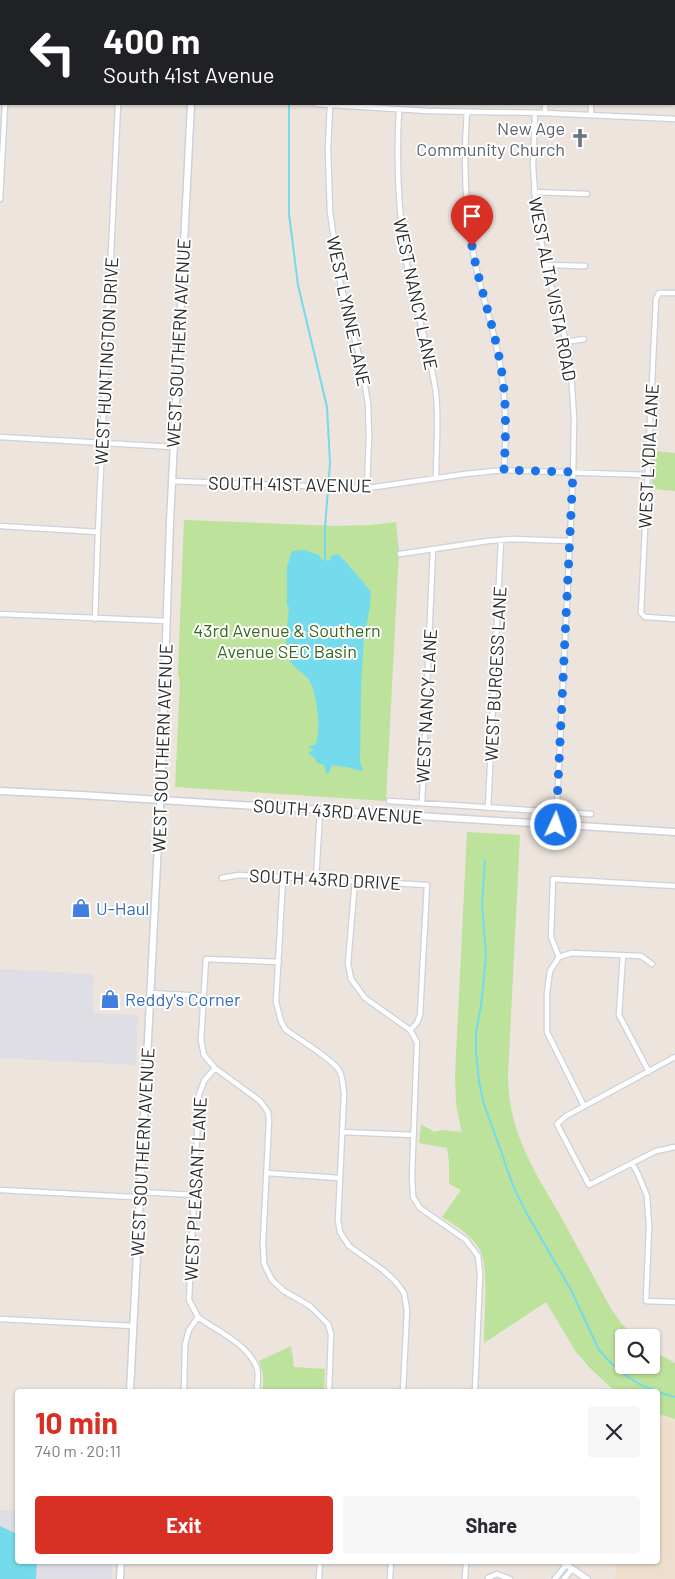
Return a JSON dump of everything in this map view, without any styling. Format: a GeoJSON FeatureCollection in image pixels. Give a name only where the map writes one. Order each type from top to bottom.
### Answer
{"type":"FeatureCollection","features":[{"type":"Feature","properties":{"kind":"main road","name":"WEST SOUTHERN AVENUE"},"geometry":{"type":"LineString","coordinates":[[130,1389],[161,800],[173,447],[191,105]]}},
{"type":"Feature","properties":{"kind":"main road","name":"SOUTH 43RD AVENUE"},"geometry":{"type":"LineString","coordinates":[[0,791],[675,832]]}},
{"type":"Feature","properties":{"kind":"main road"},"geometry":{"type":"LineString","coordinates":[[120,1579],[121,1564]]}},
{"type":"Feature","properties":{"kind":"street"},"geometry":{"type":"LineString","coordinates":[[0,199],[5,105]]}},
{"type":"Feature","properties":{"kind":"street","name":"WEST HUNTINGTON DRIVE"},"geometry":{"type":"LineString","coordinates":[[95,619],[118,105]]}},
{"type":"Feature","properties":{"kind":"street"},"geometry":{"type":"LineString","coordinates":[[330,105],[675,119]]}},
{"type":"Feature","properties":{"kind":"street","name":"WEST LYNNE LANE"},"geometry":{"type":"LineString","coordinates":[[330,105],[328,150],[330,212],[340,282],[364,376],[368,404],[367,487]]}},
{"type":"Feature","properties":{"kind":"street"},"geometry":{"type":"LineString","coordinates":[[545,105],[545,113]]}},
{"type":"Feature","properties":{"kind":"street"},"geometry":{"type":"LineString","coordinates":[[591,105],[591,115]]}},
{"type":"Feature","properties":{"kind":"street","name":"WEST NANCY LANE"},"geometry":{"type":"LineString","coordinates":[[399,109],[397,151],[399,210],[409,277],[432,368],[436,396],[438,434],[436,478]]}},
{"type":"Feature","properties":{"kind":"street"},"geometry":{"type":"LineString","coordinates":[[466,112],[465,164],[467,206],[476,266],[501,365],[505,418],[504,470]]}},
{"type":"Feature","properties":{"kind":"street","name":"WEST ALTA VISTA ROAD"},"geometry":{"type":"LineString","coordinates":[[535,113],[533,166],[536,208],[546,265],[566,342],[571,373],[574,418],[556,825]]}},
{"type":"Feature","properties":{"kind":"street"},"geometry":{"type":"LineString","coordinates":[[534,192],[586,194]]}},
{"type":"Feature","properties":{"kind":"street"},"geometry":{"type":"LineString","coordinates":[[546,265],[585,266]]}},
{"type":"Feature","properties":{"kind":"street","name":"WEST LYDIA LANE"},"geometry":{"type":"LineString","coordinates":[[675,293],[659,293],[656,299],[641,613],[645,618],[675,618]]}},
{"type":"Feature","properties":{"kind":"street"},"geometry":{"type":"LineString","coordinates":[[566,342],[584,339]]}},
{"type":"Feature","properties":{"kind":"street"},"geometry":{"type":"LineString","coordinates":[[0,437],[173,447]]}},
{"type":"Feature","properties":{"kind":"street","name":"SOUTH 41ST AVENUE"},"geometry":{"type":"LineString","coordinates":[[172,481],[367,487],[504,470],[647,475]]}},
{"type":"Feature","properties":{"kind":"street"},"geometry":{"type":"LineString","coordinates":[[0,526],[98,532]]}},
{"type":"Feature","properties":{"kind":"street"},"geometry":{"type":"LineString","coordinates":[[400,554],[501,540],[536,539],[569,541]]}},
{"type":"Feature","properties":{"kind":"street","name":"WEST BURGESS LANE"},"geometry":{"type":"LineString","coordinates":[[488,808],[501,540]]}},
{"type":"Feature","properties":{"kind":"street","name":"WEST NANCY LANE"},"geometry":{"type":"LineString","coordinates":[[422,803],[434,549]]}},
{"type":"Feature","properties":{"kind":"street"},"geometry":{"type":"LineString","coordinates":[[0,614],[167,621]]}},
{"type":"Feature","properties":{"kind":"street","name":"SOUTH 43RD AVENUE"},"geometry":{"type":"LineString","coordinates":[[390,801],[591,814]]}},
{"type":"Feature","properties":{"kind":"street"},"geometry":{"type":"LineString","coordinates":[[316,879],[320,811]]}},
{"type":"Feature","properties":{"kind":"street","name":"SOUTH 43RD DRIVE"},"geometry":{"type":"LineString","coordinates":[[222,878],[238,875],[427,885],[420,1015],[417,1023],[410,1030]]}},
{"type":"Feature","properties":{"kind":"street"},"geometry":{"type":"LineString","coordinates":[[283,877],[276,1002],[285,1029],[329,1060],[339,1070],[342,1078],[344,1094],[338,1220],[340,1232],[349,1246],[383,1270],[396,1282],[404,1293],[407,1310],[402,1389]]}},
{"type":"Feature","properties":{"kind":"street"},"geometry":{"type":"LineString","coordinates":[[559,957],[551,937],[553,879],[675,886],[675,879]]}},
{"type":"Feature","properties":{"kind":"street"},"geometry":{"type":"LineString","coordinates":[[355,881],[348,963],[351,979],[365,998],[410,1030],[418,1042],[413,1197],[420,1208],[466,1240],[478,1256],[480,1274],[475,1389]]}},
{"type":"Feature","properties":{"kind":"street"},"geometry":{"type":"LineString","coordinates":[[584,1106],[547,1032],[547,993],[550,971],[559,957],[572,953],[642,956],[652,964]]}},
{"type":"Feature","properties":{"kind":"street"},"geometry":{"type":"LineString","coordinates":[[623,955],[619,1015],[648,1072]]}},
{"type":"Feature","properties":{"kind":"street"},"geometry":{"type":"LineString","coordinates":[[279,962],[206,959],[201,1040],[204,1055],[215,1068],[260,1100],[268,1112],[264,1264],[272,1280],[284,1292],[310,1306],[328,1324],[331,1334],[329,1389]]}},
{"type":"Feature","properties":{"kind":"street"},"geometry":{"type":"LineString","coordinates":[[150,993],[204,996]]}},
{"type":"Feature","properties":{"kind":"street"},"geometry":{"type":"LineString","coordinates":[[675,1057],[566,1116],[557,1124],[589,1185],[656,1151],[675,1147]]}},
{"type":"Feature","properties":{"kind":"street","name":"WEST PLEASANT LANE"},"geometry":{"type":"LineString","coordinates":[[198,1317],[189,1300],[199,1095],[204,1081],[215,1068]]}},
{"type":"Feature","properties":{"kind":"street"},"geometry":{"type":"LineString","coordinates":[[342,1132],[414,1135]]}},
{"type":"Feature","properties":{"kind":"street"},"geometry":{"type":"LineString","coordinates":[[632,1163],[648,1196],[649,1226],[646,1301],[675,1302]]}},
{"type":"Feature","properties":{"kind":"street"},"geometry":{"type":"LineString","coordinates":[[266,1173],[340,1178]]}},
{"type":"Feature","properties":{"kind":"street"},"geometry":{"type":"LineString","coordinates":[[0,1190],[133,1197],[141,1192],[194,1195]]}},
{"type":"Feature","properties":{"kind":"street"},"geometry":{"type":"LineString","coordinates":[[184,1389],[185,1344],[189,1330],[198,1317],[233,1340],[248,1354],[256,1368],[258,1376],[257,1389]]}},
{"type":"Feature","properties":{"kind":"street"},"geometry":{"type":"LineString","coordinates":[[0,1319],[134,1326]]}},
{"type":"Feature","properties":{"kind":"street"},"geometry":{"type":"LineString","coordinates":[[319,1579],[320,1564]]}},
{"type":"Feature","properties":{"kind":"street"},"geometry":{"type":"LineString","coordinates":[[390,1579],[392,1564]]}},
{"type":"Feature","properties":{"kind":"street"},"geometry":{"type":"LineString","coordinates":[[465,1579],[466,1564]]}},
{"type":"Feature","properties":{"kind":"street"},"geometry":{"type":"LineString","coordinates":[[555,1579],[562,1564]]}},
{"type":"Feature","properties":{"kind":"street"},"geometry":{"type":"LineString","coordinates":[[564,1564],[587,1579]]}},
{"type":"Feature","properties":{"kind":"street"},"geometry":{"type":"LineString","coordinates":[[564,1579],[572,1569]]}},
{"type":"Feature","properties":{"kind":"street"},"geometry":{"type":"LineString","coordinates":[[488,1578],[497,1574],[510,1579]]}},
{"type":"Feature","properties":{"kind":"shaded area"},"geometry":{"type":"Polygon","coordinates":[[[0,969],[94,974],[93,1013],[138,1015],[136,1065],[0,1058],[0,969]]]}},
{"type":"Feature","properties":{"kind":"shaded area"},"geometry":{"type":"Polygon","coordinates":[[[660,1417],[675,1421],[675,1579],[615,1579],[616,1564],[660,1564],[660,1417]]]}},
{"type":"Feature","properties":{"kind":"shaded area"},"geometry":{"type":"Polygon","coordinates":[[[0,1510],[15,1510],[15,1564],[112,1564],[112,1579],[0,1579],[0,1510]]]}},
{"type":"Feature","properties":{"kind":"green space"},"geometry":{"type":"Polygon","coordinates":[[[653,451],[675,453],[675,491],[652,489],[653,451]]]}},
{"type":"Feature","properties":{"kind":"green space","name":"43rd Avenue & Southern Avenue SEC Basin"},"geometry":{"type":"Polygon","coordinates":[[[184,520],[337,526],[396,522],[399,551],[386,801],[175,787],[184,520]]]}},
{"type":"Feature","properties":{"kind":"green space"},"geometry":{"type":"Polygon","coordinates":[[[467,832],[520,835],[508,1075],[512,1113],[517,1131],[531,1164],[610,1307],[627,1329],[615,1329],[615,1374],[660,1374],[660,1355],[675,1363],[675,1419],[660,1415],[660,1389],[613,1389],[609,1386],[576,1352],[546,1302],[484,1343],[485,1281],[483,1258],[473,1240],[442,1217],[461,1190],[449,1184],[447,1148],[419,1143],[421,1124],[434,1132],[443,1130],[462,1133],[456,1104],[455,1075],[467,832]]]}},
{"type":"Feature","properties":{"kind":"green space"},"geometry":{"type":"Polygon","coordinates":[[[291,1346],[294,1367],[325,1369],[324,1389],[263,1389],[263,1374],[259,1361],[291,1346]]]}},
{"type":"Feature","properties":{"kind":"water"},"geometry":{"type":"Polygon","coordinates":[[[305,550],[319,555],[321,559],[327,561],[330,560],[331,556],[338,554],[355,572],[371,595],[364,640],[362,670],[360,762],[363,770],[360,771],[332,765],[329,773],[326,773],[324,765],[317,763],[315,758],[308,752],[315,750],[309,748],[309,746],[315,745],[317,739],[316,703],[309,680],[290,661],[286,643],[289,607],[287,605],[287,567],[292,551],[305,550]]]}},
{"type":"Feature","properties":{"kind":"water"},"geometry":{"type":"Polygon","coordinates":[[[0,1526],[15,1533],[15,1564],[37,1564],[36,1579],[0,1579],[0,1526]]]}},
{"type":"Feature","properties":{"kind":"waterway"},"geometry":{"type":"LineString","coordinates":[[289,105],[289,214],[298,285],[327,407],[330,463],[325,528],[325,561]]}},
{"type":"Feature","properties":{"kind":"waterway"},"geometry":{"type":"LineString","coordinates":[[485,860],[482,903],[486,957],[481,1006],[476,1032],[476,1053],[483,1101],[514,1188],[571,1290],[599,1350],[628,1377],[651,1389]]}},
{"type":"Feature","properties":{"kind":"waterway"},"geometry":{"type":"LineString","coordinates":[[660,1393],[675,1397]]}},
{"type":"Feature","properties":{"kind":"place","name":"New Age Community Church"},"geometry":{"type":"Point","coordinates":[580,138]}},
{"type":"Feature","properties":{"kind":"place","name":"U-Haul"},"geometry":{"type":"Point","coordinates":[81,908]}},
{"type":"Feature","properties":{"kind":"place","name":"Reddy's Corner"},"geometry":{"type":"Point","coordinates":[110,999]}},
{"type":"Feature","properties":{"kind":"route"},"geometry":{"type":"LineString","coordinates":[[472,246],[479,283],[501,365],[506,440],[504,470],[573,472],[556,825]]}}]}
